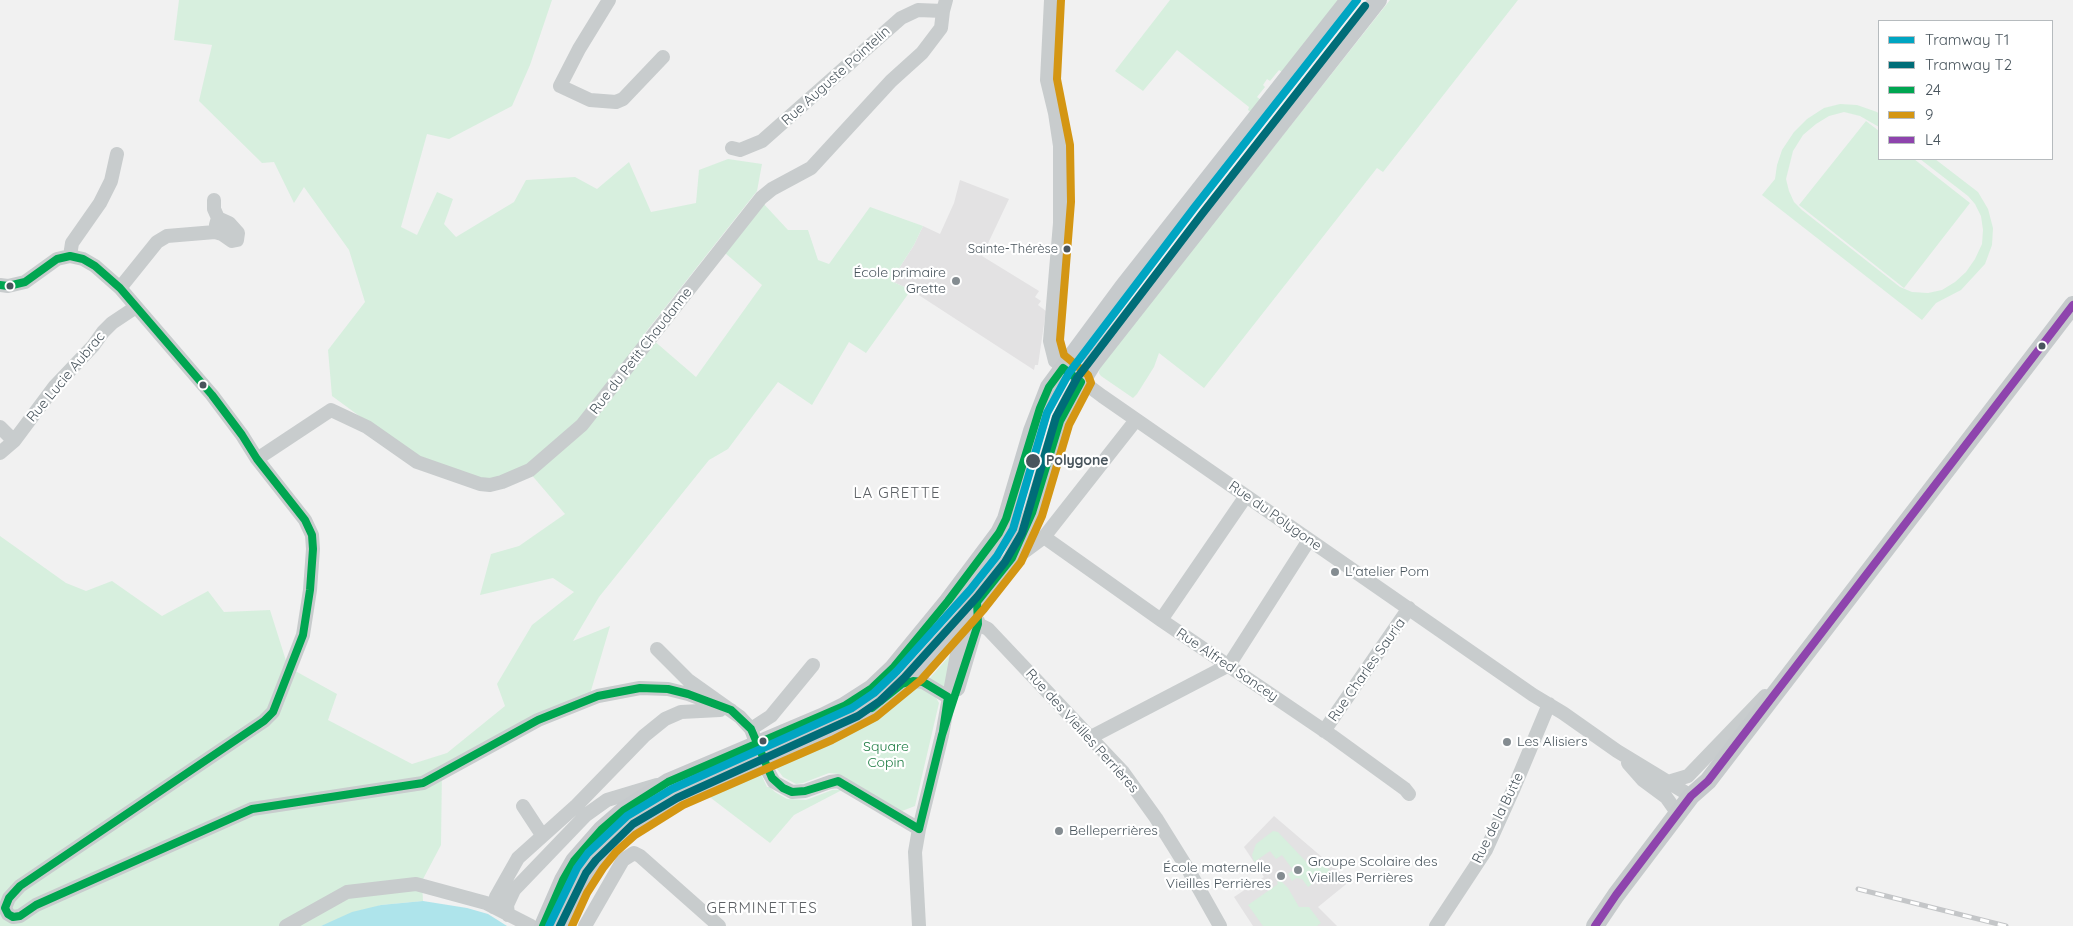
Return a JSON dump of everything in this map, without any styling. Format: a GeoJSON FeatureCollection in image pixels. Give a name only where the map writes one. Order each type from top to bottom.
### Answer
{"type":"FeatureCollection","features":[{"type":"Feature","properties":{"kind":"main road"},"geometry":{"type":"LineString","coordinates":[[561,926],[571,884],[574,861],[602,829],[624,810],[668,782],[824,716],[872,688],[893,668],[948,602],[999,533],[1006,519],[1040,408],[1049,387],[1123,287],[1349,0]]}},
{"type":"Feature","properties":{"kind":"main road"},"geometry":{"type":"LineString","coordinates":[[543,926],[571,884],[609,845],[648,814],[678,796],[870,710],[902,684],[971,621],[977,602],[1012,558],[1032,513],[1060,421],[1081,382],[1111,340],[1378,0]]}},
{"type":"Feature","properties":{"kind":"main road"},"geometry":{"type":"LineString","coordinates":[[1600,924],[1691,796],[1708,781],[2072,308]]}},
{"type":"Feature","properties":{"kind":"street"},"geometry":{"type":"LineString","coordinates":[[608,0],[560,86],[590,100],[616,102],[623,99],[663,57]]}},
{"type":"Feature","properties":{"kind":"street"},"geometry":{"type":"LineString","coordinates":[[1051,0],[1047,80],[1060,146],[1060,202],[1059,243],[1050,341],[1054,359],[1063,368]]}},
{"type":"Feature","properties":{"kind":"street","name":"Rue Auguste Pointelin"},"geometry":{"type":"LineString","coordinates":[[732,148],[740,150],[762,141],[900,18],[918,10],[945,5]]}},
{"type":"Feature","properties":{"kind":"street","name":"Rue du Petit Chaudanne"},"geometry":{"type":"LineString","coordinates":[[257,459],[331,410],[367,427],[417,462],[480,484],[490,485],[502,482],[530,470],[582,425],[761,198],[783,183],[811,168],[891,81],[922,53],[941,28],[945,5]]}},
{"type":"Feature","properties":{"kind":"street"},"geometry":{"type":"LineString","coordinates":[[70,256],[72,243],[100,203],[111,181],[117,154]]}},
{"type":"Feature","properties":{"kind":"street"},"geometry":{"type":"LineString","coordinates":[[120,288],[162,238],[166,236],[214,232],[222,234],[232,241],[238,238],[238,233],[218,218],[214,209],[214,200]]}},
{"type":"Feature","properties":{"kind":"street"},"geometry":{"type":"LineString","coordinates":[[214,232],[218,218]]}},
{"type":"Feature","properties":{"kind":"street"},"geometry":{"type":"LineString","coordinates":[[0,285],[8,286],[25,282],[57,259],[70,256],[83,259],[95,266],[120,288],[212,395],[242,435],[257,459],[305,520],[312,535],[310,590],[302,634],[273,712],[264,721],[20,886],[8,898],[5,908],[8,914],[13,917],[20,916],[36,905],[252,809],[423,784],[538,720],[598,696],[640,688],[668,689],[688,694],[731,710]]}},
{"type":"Feature","properties":{"kind":"street","name":"Rue Lucie Aubrac"},"geometry":{"type":"LineString","coordinates":[[0,453],[14,441],[54,386],[94,346],[103,332],[112,323],[136,307]]}},
{"type":"Feature","properties":{"kind":"street","name":"Rue du Polygone"},"geometry":{"type":"LineString","coordinates":[[1063,368],[1309,540],[1617,751],[1691,796]]}},
{"type":"Feature","properties":{"kind":"street"},"geometry":{"type":"LineString","coordinates":[[1012,558],[1021,554],[1044,537],[1136,420]]}},
{"type":"Feature","properties":{"kind":"street"},"geometry":{"type":"LineString","coordinates":[[0,427],[14,441]]}},
{"type":"Feature","properties":{"kind":"street"},"geometry":{"type":"LineString","coordinates":[[1161,620],[1246,496]]}},
{"type":"Feature","properties":{"kind":"street"},"geometry":{"type":"LineString","coordinates":[[919,926],[915,852],[918,829],[971,621],[973,579],[995,545],[999,533]]}},
{"type":"Feature","properties":{"kind":"street","name":"Rue Alfred Sancey"},"geometry":{"type":"LineString","coordinates":[[1044,537],[1161,620],[1324,730],[1406,789],[1409,794]]}},
{"type":"Feature","properties":{"kind":"street"},"geometry":{"type":"LineString","coordinates":[[1092,737],[1229,665],[1309,540]]}},
{"type":"Feature","properties":{"kind":"street","name":"Rue Charles Sauria"},"geometry":{"type":"LineString","coordinates":[[1324,730],[1409,608]]}},
{"type":"Feature","properties":{"kind":"street"},"geometry":{"type":"LineString","coordinates":[[953,693],[962,635],[971,621]]}},
{"type":"Feature","properties":{"kind":"street","name":"Rue des Vieilles Perrières"},"geometry":{"type":"LineString","coordinates":[[971,621],[988,629],[1123,772],[1156,818],[1220,926]]}},
{"type":"Feature","properties":{"kind":"street"},"geometry":{"type":"LineString","coordinates":[[657,649],[688,680],[740,717],[753,733],[774,782],[792,792],[805,791],[838,781],[918,829]]}},
{"type":"Feature","properties":{"kind":"street"},"geometry":{"type":"LineString","coordinates":[[1668,782],[1688,776],[1803,658]]}},
{"type":"Feature","properties":{"kind":"street"},"geometry":{"type":"LineString","coordinates":[[753,733],[771,716],[813,665]]}},
{"type":"Feature","properties":{"kind":"street"},"geometry":{"type":"LineString","coordinates":[[902,684],[913,681],[923,682],[953,693]]}},
{"type":"Feature","properties":{"kind":"street","name":"Rue de la Butte"},"geometry":{"type":"LineString","coordinates":[[1436,926],[1486,850],[1516,785],[1549,704]]}},
{"type":"Feature","properties":{"kind":"street"},"geometry":{"type":"LineString","coordinates":[[493,907],[496,897],[518,858],[577,805],[644,736],[665,719],[682,712],[731,710]]}},
{"type":"Feature","properties":{"kind":"street","name":"Rue du Polygone"},"geometry":{"type":"LineString","coordinates":[[1617,751],[1643,780],[1666,797],[1678,814]]}},
{"type":"Feature","properties":{"kind":"street"},"geometry":{"type":"LineString","coordinates":[[508,915],[507,905],[514,890],[592,810],[606,800],[668,782]]}},
{"type":"Feature","properties":{"kind":"street"},"geometry":{"type":"LineString","coordinates":[[523,806],[542,835]]}},
{"type":"Feature","properties":{"kind":"street"},"geometry":{"type":"LineString","coordinates":[[585,926],[623,860],[634,853],[640,856],[719,926]]}},
{"type":"Feature","properties":{"kind":"street"},"geometry":{"type":"LineString","coordinates":[[286,926],[347,892],[416,884],[486,902],[531,926]]}},
{"type":"Feature","properties":{"kind":"shaded area"},"geometry":{"type":"Polygon","coordinates":[[[960,180],[1009,199],[982,256],[1039,291],[1035,297],[1041,301],[1038,305],[1046,311],[1038,365],[1035,365],[1034,370],[911,290],[891,281],[914,245],[923,226],[940,234],[954,203],[960,180]]]}},
{"type":"Feature","properties":{"kind":"shaded area","name":"Groupe Scolaire des Vieilles Perrières"},"geometry":{"type":"Polygon","coordinates":[[[1274,816],[1350,881],[1318,907],[1337,926],[1253,926],[1234,897],[1264,877],[1244,847],[1274,816]]]}},
{"type":"Feature","properties":{"kind":"green space"},"geometry":{"type":"Polygon","coordinates":[[[179,0],[552,0],[530,65],[512,106],[449,139],[427,134],[401,227],[417,235],[437,192],[453,199],[444,224],[456,237],[514,202],[526,180],[575,177],[597,189],[629,162],[651,212],[696,203],[699,170],[728,159],[762,164],[757,191],[645,333],[696,377],[762,285],[725,253],[762,202],[788,230],[808,230],[818,260],[829,264],[870,207],[923,226],[914,245],[891,281],[911,290],[866,353],[849,342],[812,405],[778,382],[728,449],[709,460],[599,597],[573,641],[610,626],[590,694],[442,767],[441,845],[422,881],[423,901],[381,905],[321,926],[0,926],[0,536],[66,583],[86,591],[112,581],[162,616],[208,591],[224,612],[270,610],[288,667],[337,694],[328,720],[412,764],[447,753],[505,706],[497,684],[532,625],[574,592],[553,578],[480,595],[491,554],[519,546],[565,514],[524,466],[485,483],[414,456],[332,396],[328,350],[365,302],[349,250],[304,187],[294,203],[274,162],[262,163],[199,101],[212,45],[174,40],[179,0]]]}},
{"type":"Feature","properties":{"kind":"green space"},"geometry":{"type":"Polygon","coordinates":[[[1170,0],[1340,0],[1283,73],[1279,70],[1270,81],[1267,79],[1263,85],[1265,87],[1257,97],[1261,100],[1251,112],[1248,110],[1249,107],[1177,50],[1143,91],[1115,71],[1170,0]]]}},
{"type":"Feature","properties":{"kind":"green space"},"geometry":{"type":"Polygon","coordinates":[[[1390,0],[1518,0],[1383,172],[1377,168],[1204,388],[1159,353],[1154,367],[1133,398],[1101,376],[1099,373],[1100,366],[1390,0]]]}},
{"type":"Feature","properties":{"kind":"green space"},"geometry":{"type":"Polygon","coordinates":[[[1840,104],[1857,105],[1878,113],[1878,126],[1860,116],[1844,112],[1829,116],[1816,124],[1803,135],[1793,151],[1786,179],[1789,191],[1794,202],[1802,210],[1900,287],[1912,292],[1928,293],[1942,290],[1966,272],[1982,244],[1981,216],[1975,204],[1968,196],[1921,160],[1936,160],[1978,192],[1988,209],[1993,228],[1992,245],[1985,264],[1961,290],[1936,303],[1922,320],[1762,195],[1775,179],[1782,150],[1794,132],[1807,119],[1824,108],[1840,104]]]}},
{"type":"Feature","properties":{"kind":"green space"},"geometry":{"type":"Polygon","coordinates":[[[1866,121],[1878,130],[1878,160],[1915,160],[1970,203],[1904,288],[1799,205],[1866,121]]]}},
{"type":"Feature","properties":{"kind":"green space"},"geometry":{"type":"Polygon","coordinates":[[[951,654],[945,687],[942,688],[929,679],[951,654]]]}},
{"type":"Feature","properties":{"kind":"green space","name":"Square Copin"},"geometry":{"type":"Polygon","coordinates":[[[912,687],[921,687],[934,694],[939,703],[915,806],[902,811],[839,774],[829,773],[796,784],[783,777],[777,769],[773,762],[912,687]]]}},
{"type":"Feature","properties":{"kind":"green space"},"geometry":{"type":"Polygon","coordinates":[[[760,772],[767,787],[770,787],[787,799],[806,800],[832,790],[842,790],[794,815],[770,843],[707,795],[760,772]]]}},
{"type":"Feature","properties":{"kind":"green space"},"geometry":{"type":"Polygon","coordinates":[[[1273,831],[1278,832],[1313,869],[1324,863],[1330,871],[1308,887],[1302,879],[1296,878],[1292,881],[1288,874],[1293,870],[1282,855],[1276,859],[1270,851],[1254,862],[1252,855],[1256,844],[1273,831]]]}},
{"type":"Feature","properties":{"kind":"green space"},"geometry":{"type":"Polygon","coordinates":[[[1280,880],[1288,888],[1299,907],[1309,907],[1321,923],[1317,926],[1263,926],[1248,905],[1278,884],[1277,882],[1280,880]]]}},
{"type":"Feature","properties":{"kind":"water"},"geometry":{"type":"Polygon","coordinates":[[[423,901],[467,908],[488,914],[507,926],[321,926],[352,912],[381,905],[423,901]]]}},
{"type":"Feature","properties":{"kind":"tram line","name":"T1"},"geometry":{"type":"LineString","coordinates":[[549,926],[577,868],[588,853],[627,816],[672,789],[852,708],[874,693],[897,671],[970,590],[997,556],[1013,529],[1047,413],[1069,373],[1194,208],[1357,0]]}},
{"type":"Feature","properties":{"kind":"tram line","name":"T2"},"geometry":{"type":"LineString","coordinates":[[560,926],[586,873],[596,860],[633,824],[677,798],[858,716],[880,701],[904,678],[977,597],[1005,562],[1022,533],[1056,417],[1077,378],[1202,214],[1365,6]]}},
{"type":"Feature","properties":{"kind":"tram line"},"geometry":{"type":"LineString","coordinates":[[1108,321],[1142,283]]}},
{"type":"Feature","properties":{"kind":"railway"},"geometry":{"type":"LineString","coordinates":[[1858,889],[2006,926]]}},
{"type":"Feature","properties":{"kind":"transit line","name":"9"},"geometry":{"type":"LineString","coordinates":[[572,926],[587,893],[603,868],[616,852],[635,835],[683,805],[832,740],[876,717],[921,680],[984,609],[1021,562],[1042,516],[1069,425],[1091,383],[1088,375],[1064,355],[1060,340],[1071,202],[1070,145],[1057,79],[1061,0]]}},
{"type":"Feature","properties":{"kind":"transit line","name":"24"},"geometry":{"type":"LineString","coordinates":[[0,285],[8,286],[25,282],[57,259],[70,256],[83,259],[95,266],[120,288],[212,395],[242,435],[257,459],[305,520],[312,535],[313,549],[310,590],[303,635],[273,712],[264,721],[20,886],[9,898],[5,908],[8,914],[13,917],[20,916],[36,905],[252,809],[423,783],[538,720],[598,696],[640,688],[668,689],[688,694],[731,710],[751,729],[772,778],[783,788],[792,792],[805,791],[838,781],[919,829]]}},
{"type":"Feature","properties":{"kind":"transit line","name":"L4"},"geometry":{"type":"LineString","coordinates":[[1595,926],[1616,895],[1691,796],[1708,781],[2073,305]]}},
{"type":"Feature","properties":{"kind":"transit line","name":"24"},"geometry":{"type":"LineString","coordinates":[[543,926],[563,880],[574,861],[602,829],[624,810],[668,782],[844,706],[872,688],[893,668],[948,601],[999,533],[1006,519],[1040,408],[1049,387],[1063,368],[1081,382],[1060,421],[1032,513],[1012,558],[977,602],[978,624],[942,735],[919,829]]}},
{"type":"Feature","properties":{"kind":"transit line","name":"24"},"geometry":{"type":"LineString","coordinates":[[872,708],[902,684],[913,681],[923,682],[948,697],[943,731]]}},
{"type":"Feature","properties":{"kind":"place","name":"Sainte-Thérèse"},"geometry":{"type":"Point","coordinates":[1067,249]}},
{"type":"Feature","properties":{"kind":"place","name":"École primaire Grette"},"geometry":{"type":"Point","coordinates":[956,281]}},
{"type":"Feature","properties":{"kind":"place","name":"Polygone"},"geometry":{"type":"Point","coordinates":[1033,461]}},
{"type":"Feature","properties":{"kind":"place","name":"L'atelier Pom"},"geometry":{"type":"Point","coordinates":[1335,572]}},
{"type":"Feature","properties":{"kind":"place","name":"Les Alisiers"},"geometry":{"type":"Point","coordinates":[1507,742]}},
{"type":"Feature","properties":{"kind":"place","name":"Belleperrières"},"geometry":{"type":"Point","coordinates":[1059,831]}},
{"type":"Feature","properties":{"kind":"place","name":"Groupe Scolaire des Vieilles Perrières"},"geometry":{"type":"Point","coordinates":[1298,870]}},
{"type":"Feature","properties":{"kind":"place","name":"École maternelle Vieilles Perrières"},"geometry":{"type":"Point","coordinates":[1281,876]}},
{"type":"Feature","properties":{"kind":"district","name":"LA GRETTE"},"geometry":{"type":"Point","coordinates":[897,493]}},
{"type":"Feature","properties":{"kind":"district","name":"GERMINETTES"},"geometry":{"type":"Point","coordinates":[762,908]}}]}
